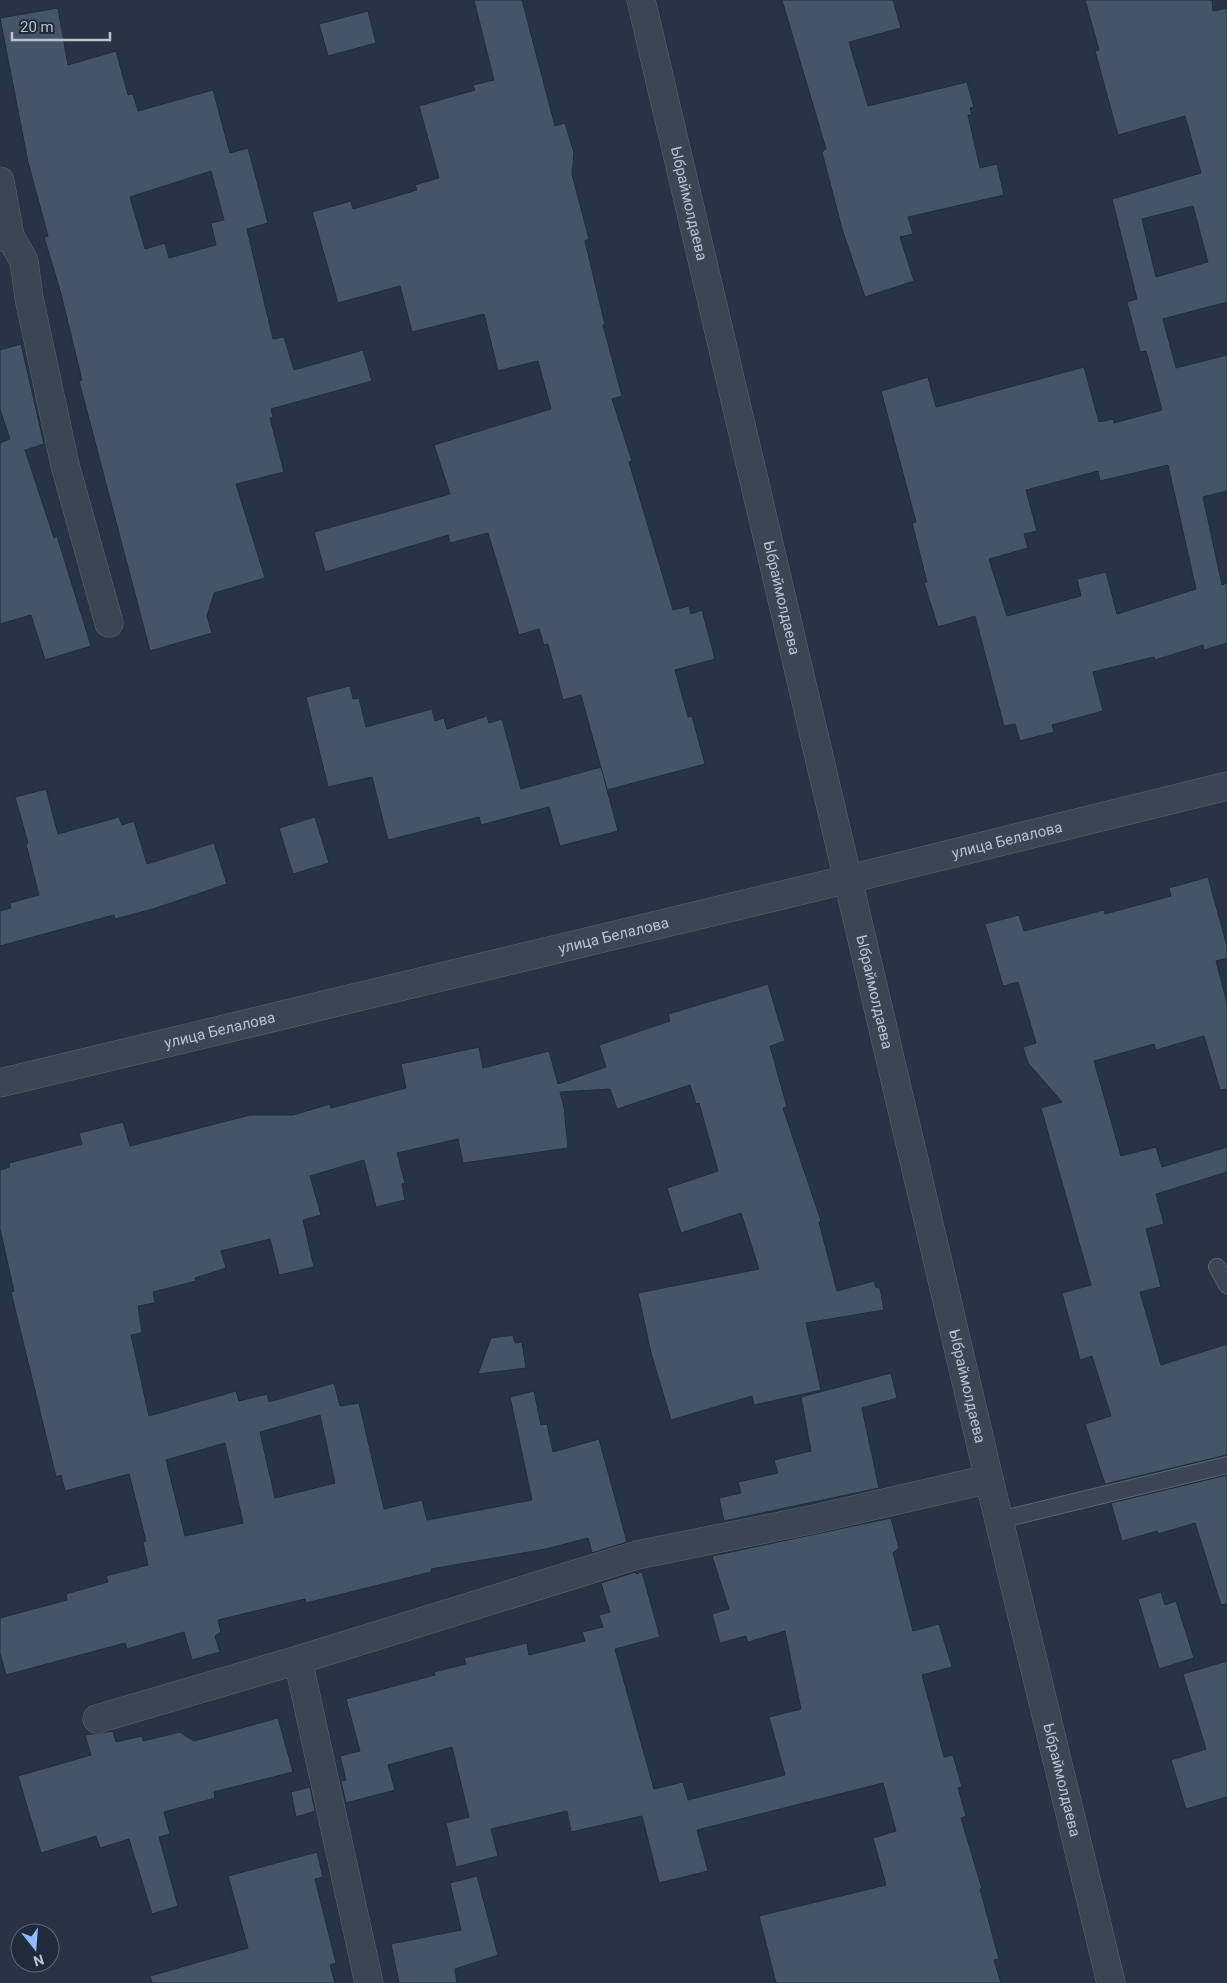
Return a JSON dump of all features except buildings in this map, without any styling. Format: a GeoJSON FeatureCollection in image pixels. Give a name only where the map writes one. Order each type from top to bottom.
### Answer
{"type":"FeatureCollection","features":[{"type":"Feature","properties":{"kind":"street","name":"Ыбраймолдаева"},"geometry":{"type":"LineString","coordinates":[[641,0],[989,1479],[1111,1983]]}},
{"type":"Feature","properties":{"kind":"street"},"geometry":{"type":"LineString","coordinates":[[0,181],[5,236],[24,261],[29,298],[64,465],[109,623]]}},
{"type":"Feature","properties":{"kind":"street","name":"улица Белалова"},"geometry":{"type":"LineString","coordinates":[[0,1083],[1227,786]]}},
{"type":"Feature","properties":{"kind":"street"},"geometry":{"type":"LineString","coordinates":[[97,1719],[298,1660],[637,1555],[815,1519],[989,1479]]}},
{"type":"Feature","properties":{"kind":"street"},"geometry":{"type":"LineString","coordinates":[[298,1660],[369,1983]]}},
{"type":"Feature","properties":{"kind":"lane"},"geometry":{"type":"LineString","coordinates":[[1217,1267],[1227,1285]]}},
{"type":"Feature","properties":{"kind":"lane"},"geometry":{"type":"LineString","coordinates":[[999,1520],[1227,1465]]}}]}
